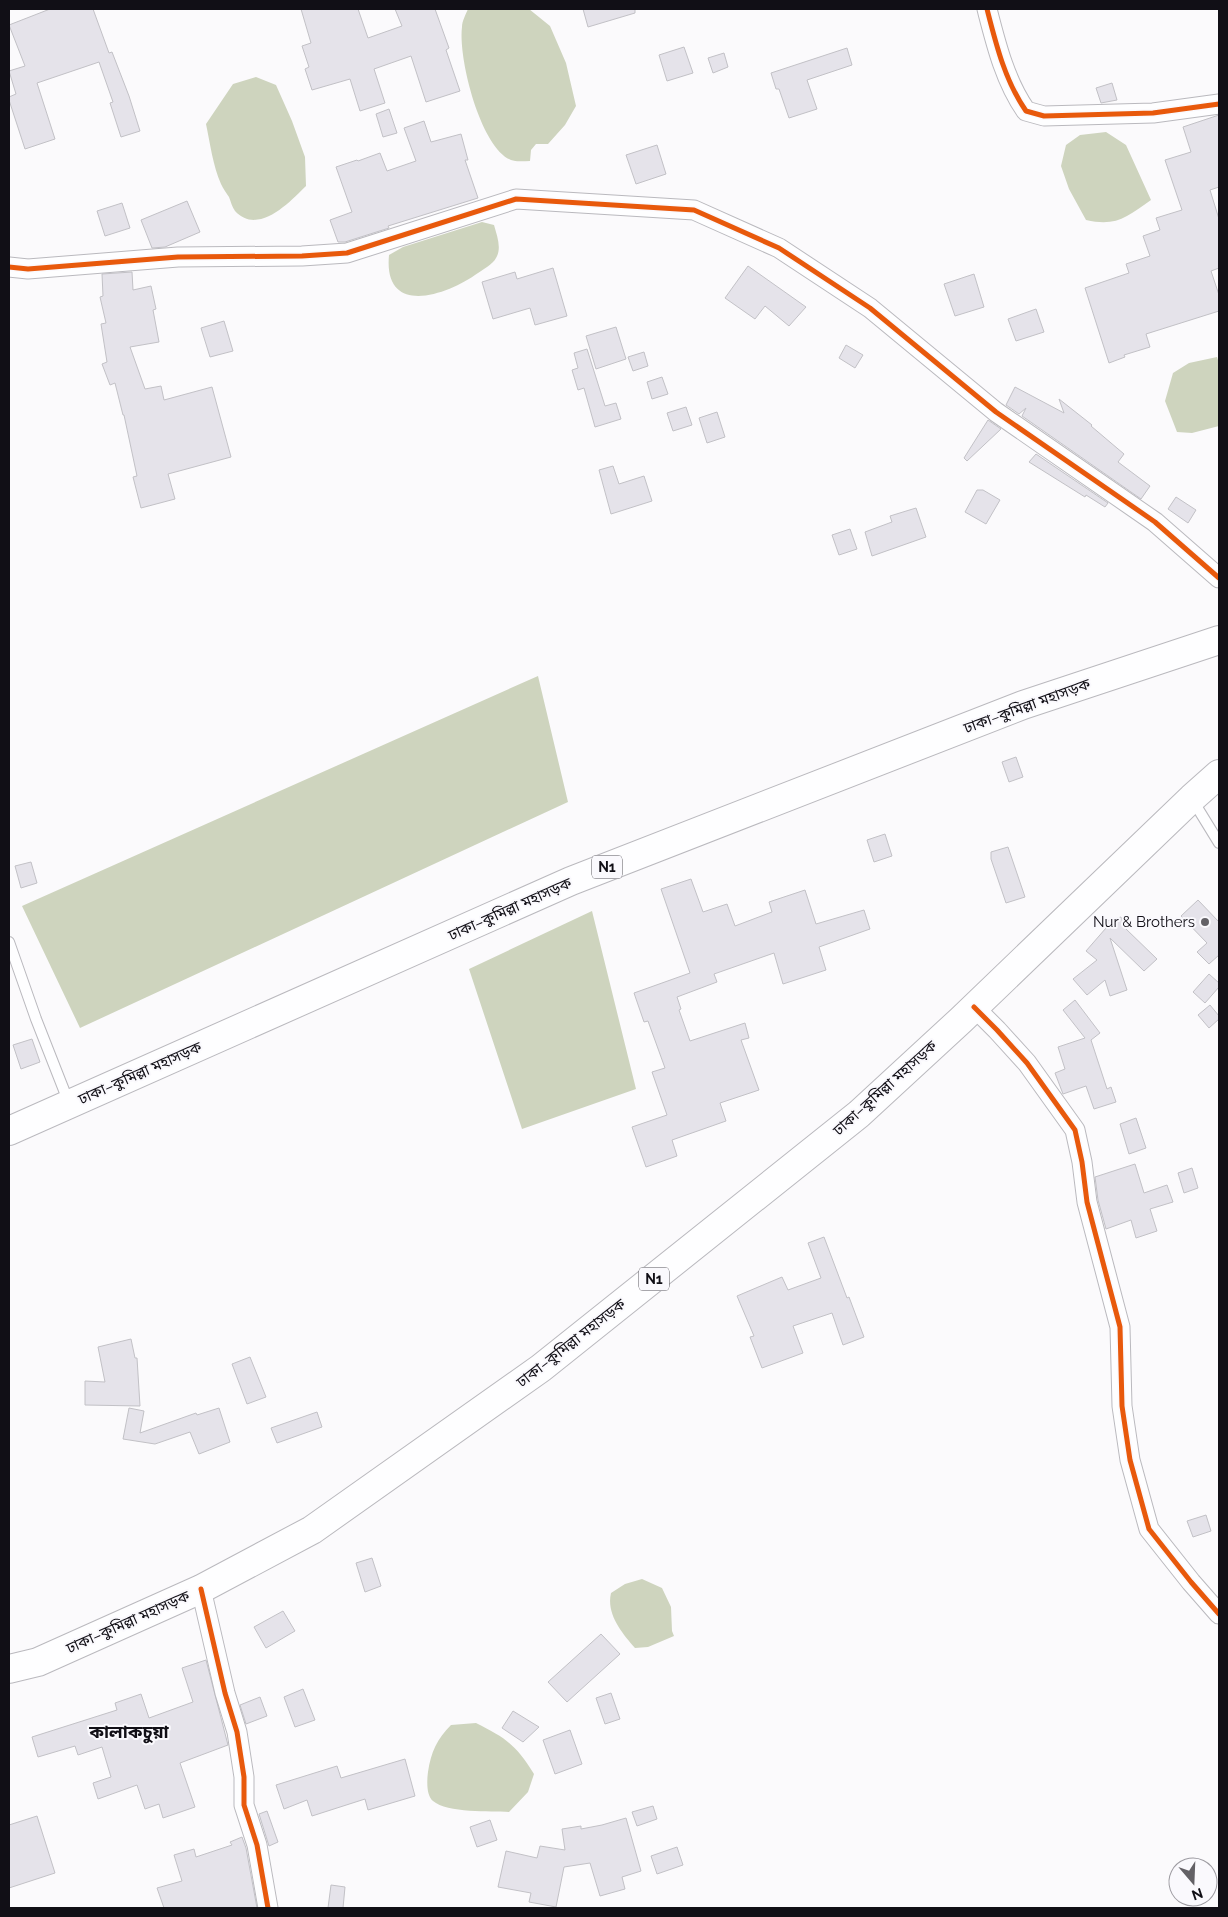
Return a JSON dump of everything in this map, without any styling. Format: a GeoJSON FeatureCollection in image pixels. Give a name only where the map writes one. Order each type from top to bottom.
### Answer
{"type":"FeatureCollection","features":[{"type":"Feature","properties":{"kind":"highway","name":"ঢাকা–কুমিল্লা মহাসড়ক"},"geometry":{"type":"LineString","coordinates":[[9,1131],[571,881],[1023,705],[1219,640]]}},
{"type":"Feature","properties":{"kind":"highway","name":"ঢাকা–কুমিল্লা মহাসড়ক"},"geometry":{"type":"LineString","coordinates":[[9,1669],[38,1662],[201,1589],[312,1530],[541,1368],[859,1114],[1219,774]]}},
{"type":"Feature","properties":{"kind":"street"},"geometry":{"type":"LineString","coordinates":[[987,9],[997,48],[1016,97],[1026,111],[1044,116],[1153,113],[1219,104]]}},
{"type":"Feature","properties":{"kind":"street"},"geometry":{"type":"LineString","coordinates":[[9,267],[28,269],[178,257],[302,256],[347,253],[516,198],[694,210],[779,248],[870,308],[996,412],[1155,522],[1219,578]]}},
{"type":"Feature","properties":{"kind":"street"},"geometry":{"type":"LineString","coordinates":[[974,1007],[1027,1063],[1075,1130],[1082,1162],[1087,1202],[1120,1326],[1123,1415],[1130,1460],[1149,1529],[1190,1582],[1219,1614]]}},
{"type":"Feature","properties":{"kind":"street"},"geometry":{"type":"LineString","coordinates":[[201,1589],[225,1693],[237,1732],[244,1777],[244,1805],[257,1845],[268,1908]]}},
{"type":"Feature","properties":{"kind":"lane"},"geometry":{"type":"LineString","coordinates":[[1192,798],[1219,843]]}},
{"type":"Feature","properties":{"kind":"lane"},"geometry":{"type":"LineString","coordinates":[[9,942],[70,1104]]}},
{"type":"Feature","properties":{"kind":"shaded area"},"geometry":{"type":"Polygon","coordinates":[[[468,9],[529,9],[550,26],[566,63],[576,106],[565,125],[548,144],[536,144],[531,150],[530,161],[513,161],[500,152],[481,120],[473,100],[464,59],[462,25],[468,9]]]}},
{"type":"Feature","properties":{"kind":"shaded area"},"geometry":{"type":"Polygon","coordinates":[[[256,77],[276,85],[305,157],[306,186],[283,208],[273,214],[254,220],[244,218],[235,211],[221,184],[206,124],[233,84],[256,77]]]}},
{"type":"Feature","properties":{"kind":"shaded area"},"geometry":{"type":"Polygon","coordinates":[[[1106,132],[1126,145],[1151,200],[1121,219],[1096,222],[1086,220],[1069,189],[1061,166],[1066,145],[1080,135],[1106,132]]]}},
{"type":"Feature","properties":{"kind":"shaded area"},"geometry":{"type":"Polygon","coordinates":[[[482,222],[494,225],[498,242],[498,254],[495,260],[488,266],[465,281],[435,294],[420,296],[407,294],[396,287],[390,275],[389,255],[403,247],[482,222]]]}},
{"type":"Feature","properties":{"kind":"shaded area"},"geometry":{"type":"Polygon","coordinates":[[[1217,357],[1219,363],[1219,426],[1192,433],[1177,432],[1165,401],[1173,373],[1189,363],[1217,357]]]}},
{"type":"Feature","properties":{"kind":"shaded area"},"geometry":{"type":"Polygon","coordinates":[[[538,676],[568,802],[80,1028],[22,906],[538,676]]]}},
{"type":"Feature","properties":{"kind":"shaded area"},"geometry":{"type":"Polygon","coordinates":[[[592,911],[636,1089],[522,1129],[469,969],[592,911]]]}},
{"type":"Feature","properties":{"kind":"shaded area"},"geometry":{"type":"Polygon","coordinates":[[[642,1579],[662,1588],[671,1607],[674,1636],[648,1647],[635,1648],[616,1623],[610,1601],[611,1593],[625,1584],[642,1579]]]}},
{"type":"Feature","properties":{"kind":"shaded area"},"geometry":{"type":"Polygon","coordinates":[[[476,1723],[510,1743],[522,1756],[534,1774],[528,1792],[509,1812],[470,1811],[448,1808],[433,1801],[429,1795],[428,1772],[438,1741],[451,1725],[476,1723]]]}},
{"type":"Feature","properties":{"kind":"building"},"geometry":{"type":"Polygon","coordinates":[[[50,9],[93,9],[109,53],[112,52],[129,96],[140,131],[121,137],[110,103],[113,102],[99,62],[37,83],[55,139],[25,149],[9,100],[9,97],[16,94],[9,71],[25,66],[9,25],[50,9]]]}},
{"type":"Feature","properties":{"kind":"building"},"geometry":{"type":"Polygon","coordinates":[[[301,9],[358,9],[368,38],[402,26],[395,9],[435,9],[449,48],[446,50],[460,91],[426,102],[411,56],[374,69],[385,103],[360,111],[350,79],[312,90],[305,69],[309,67],[302,46],[311,43],[301,9]]]}},
{"type":"Feature","properties":{"kind":"building"},"geometry":{"type":"Polygon","coordinates":[[[583,9],[635,9],[635,13],[588,27],[583,9]]]}},
{"type":"Feature","properties":{"kind":"building"},"geometry":{"type":"Polygon","coordinates":[[[684,47],[693,73],[667,81],[659,55],[684,47]]]}},
{"type":"Feature","properties":{"kind":"building"},"geometry":{"type":"Polygon","coordinates":[[[847,48],[852,65],[807,80],[817,109],[789,118],[771,73],[847,48]]]}},
{"type":"Feature","properties":{"kind":"building"},"geometry":{"type":"Polygon","coordinates":[[[724,53],[728,67],[713,73],[708,58],[724,53]]]}},
{"type":"Feature","properties":{"kind":"building"},"geometry":{"type":"Polygon","coordinates":[[[1112,83],[1117,100],[1101,103],[1096,88],[1112,83]]]}},
{"type":"Feature","properties":{"kind":"building"},"geometry":{"type":"Polygon","coordinates":[[[389,109],[397,133],[383,137],[376,114],[389,109]]]}},
{"type":"Feature","properties":{"kind":"building"},"geometry":{"type":"Polygon","coordinates":[[[1219,115],[1219,187],[1210,190],[1219,219],[1219,268],[1211,271],[1219,295],[1219,311],[1146,334],[1150,347],[1124,355],[1125,357],[1109,363],[1085,288],[1129,273],[1126,264],[1150,256],[1143,236],[1160,230],[1156,218],[1182,210],[1165,160],[1191,152],[1183,127],[1219,115]]]}},
{"type":"Feature","properties":{"kind":"building"},"geometry":{"type":"Polygon","coordinates":[[[424,121],[431,142],[461,134],[468,160],[465,160],[478,198],[388,226],[389,228],[345,242],[338,242],[330,220],[352,212],[336,167],[380,153],[387,171],[416,161],[404,128],[424,121]]]}},
{"type":"Feature","properties":{"kind":"building"},"geometry":{"type":"Polygon","coordinates":[[[657,145],[666,174],[636,184],[626,155],[657,145]]]}},
{"type":"Feature","properties":{"kind":"building"},"geometry":{"type":"Polygon","coordinates":[[[187,201],[200,232],[165,247],[152,248],[141,220],[187,201]]]}},
{"type":"Feature","properties":{"kind":"building"},"geometry":{"type":"Polygon","coordinates":[[[122,203],[130,228],[105,236],[97,211],[122,203]]]}},
{"type":"Feature","properties":{"kind":"building"},"geometry":{"type":"Polygon","coordinates":[[[748,266],[806,307],[789,326],[765,306],[755,319],[725,298],[748,266]]]}},
{"type":"Feature","properties":{"kind":"building"},"geometry":{"type":"Polygon","coordinates":[[[553,268],[567,316],[535,325],[530,308],[493,319],[482,282],[515,272],[517,279],[553,268]]]}},
{"type":"Feature","properties":{"kind":"building"},"geometry":{"type":"Polygon","coordinates":[[[132,272],[133,290],[151,286],[156,309],[153,310],[159,342],[130,347],[145,389],[161,386],[164,400],[212,387],[231,457],[168,474],[175,499],[141,508],[133,477],[137,476],[124,415],[115,383],[110,385],[102,364],[107,362],[101,324],[106,323],[100,297],[103,296],[102,274],[132,272]]]}},
{"type":"Feature","properties":{"kind":"building"},"geometry":{"type":"Polygon","coordinates":[[[974,274],[984,307],[955,316],[944,284],[974,274]]]}},
{"type":"Feature","properties":{"kind":"building"},"geometry":{"type":"Polygon","coordinates":[[[1036,309],[1044,332],[1016,341],[1008,319],[1036,309]]]}},
{"type":"Feature","properties":{"kind":"building"},"geometry":{"type":"Polygon","coordinates":[[[224,321],[233,351],[210,357],[201,328],[224,321]]]}},
{"type":"Feature","properties":{"kind":"building"},"geometry":{"type":"Polygon","coordinates":[[[616,327],[626,359],[596,369],[586,336],[616,327]]]}},
{"type":"Feature","properties":{"kind":"building"},"geometry":{"type":"Polygon","coordinates":[[[846,345],[863,355],[855,368],[839,358],[846,345]]]}},
{"type":"Feature","properties":{"kind":"building"},"geometry":{"type":"Polygon","coordinates":[[[587,349],[605,406],[616,403],[621,419],[595,427],[584,388],[578,390],[572,370],[578,368],[574,353],[587,349]]]}},
{"type":"Feature","properties":{"kind":"building"},"geometry":{"type":"Polygon","coordinates":[[[644,352],[648,366],[633,371],[628,357],[644,352]]]}},
{"type":"Feature","properties":{"kind":"building"},"geometry":{"type":"Polygon","coordinates":[[[662,377],[668,394],[652,399],[647,382],[662,377]]]}},
{"type":"Feature","properties":{"kind":"building"},"geometry":{"type":"Polygon","coordinates":[[[1015,387],[1064,413],[1059,399],[1092,425],[1124,454],[1118,462],[1150,486],[1141,499],[1022,416],[1026,408],[1019,414],[1006,405],[1015,387]]]}},
{"type":"Feature","properties":{"kind":"building"},"geometry":{"type":"Polygon","coordinates":[[[686,407],[692,425],[673,431],[667,413],[686,407]]]}},
{"type":"Feature","properties":{"kind":"building"},"geometry":{"type":"Polygon","coordinates":[[[717,412],[725,437],[707,443],[699,418],[717,412]]]}},
{"type":"Feature","properties":{"kind":"building"},"geometry":{"type":"Polygon","coordinates":[[[988,420],[1001,429],[967,461],[964,458],[988,420]]]}},
{"type":"Feature","properties":{"kind":"building"},"geometry":{"type":"Polygon","coordinates":[[[1036,454],[1108,503],[1105,507],[1086,495],[1085,497],[1029,462],[1036,454]]]}},
{"type":"Feature","properties":{"kind":"building"},"geometry":{"type":"Polygon","coordinates":[[[613,466],[619,484],[644,476],[652,501],[611,514],[599,470],[613,466]]]}},
{"type":"Feature","properties":{"kind":"building"},"geometry":{"type":"Polygon","coordinates":[[[977,490],[983,490],[1000,500],[986,524],[965,512],[977,490]]]}},
{"type":"Feature","properties":{"kind":"building"},"geometry":{"type":"Polygon","coordinates":[[[1176,497],[1196,510],[1188,523],[1168,509],[1176,497]]]}},
{"type":"Feature","properties":{"kind":"building"},"geometry":{"type":"Polygon","coordinates":[[[916,508],[926,537],[872,556],[865,532],[892,522],[890,516],[916,508]]]}},
{"type":"Feature","properties":{"kind":"building"},"geometry":{"type":"Polygon","coordinates":[[[850,529],[857,549],[839,555],[832,535],[850,529]]]}},
{"type":"Feature","properties":{"kind":"building"},"geometry":{"type":"Polygon","coordinates":[[[1016,757],[1023,777],[1009,782],[1002,762],[1016,757]]]}},
{"type":"Feature","properties":{"kind":"building"},"geometry":{"type":"Polygon","coordinates":[[[885,834],[892,856],[874,862],[867,840],[885,834]]]}},
{"type":"Feature","properties":{"kind":"building"},"geometry":{"type":"Polygon","coordinates":[[[1008,847],[1025,897],[1006,903],[991,859],[991,852],[1008,847]]]}},
{"type":"Feature","properties":{"kind":"building"},"geometry":{"type":"Polygon","coordinates":[[[31,862],[37,883],[21,888],[15,866],[31,862]]]}},
{"type":"Feature","properties":{"kind":"building"},"geometry":{"type":"Polygon","coordinates":[[[691,879],[703,912],[727,904],[735,926],[772,912],[769,902],[805,890],[816,924],[864,910],[870,929],[819,947],[826,970],[783,984],[774,953],[714,974],[717,982],[677,997],[681,1009],[679,1010],[690,1041],[745,1023],[749,1038],[741,1040],[759,1090],[720,1103],[726,1121],[672,1140],[677,1156],[646,1167],[632,1127],[667,1115],[652,1072],[665,1068],[648,1021],[644,1022],[634,993],[690,973],[661,889],[691,879]]]}},
{"type":"Feature","properties":{"kind":"building"},"geometry":{"type":"Polygon","coordinates":[[[1198,900],[1219,922],[1219,955],[1209,964],[1197,952],[1207,943],[1181,916],[1198,900]]]}},
{"type":"Feature","properties":{"kind":"building"},"geometry":{"type":"Polygon","coordinates":[[[1121,917],[1125,928],[1157,959],[1144,971],[1110,938],[1127,990],[1110,996],[1105,980],[1087,995],[1073,979],[1097,960],[1086,951],[1106,928],[1104,922],[1121,917]]]}},
{"type":"Feature","properties":{"kind":"building"},"geometry":{"type":"Polygon","coordinates":[[[1209,974],[1219,983],[1219,987],[1205,1003],[1193,992],[1209,974]]]}},
{"type":"Feature","properties":{"kind":"building"},"geometry":{"type":"Polygon","coordinates":[[[1075,1000],[1100,1033],[1091,1040],[1107,1089],[1111,1087],[1116,1102],[1094,1109],[1086,1086],[1063,1094],[1055,1073],[1065,1069],[1058,1047],[1085,1038],[1063,1010],[1075,1000]]]}},
{"type":"Feature","properties":{"kind":"building"},"geometry":{"type":"Polygon","coordinates":[[[1210,1005],[1219,1016],[1219,1019],[1209,1028],[1198,1015],[1210,1005]]]}},
{"type":"Feature","properties":{"kind":"building"},"geometry":{"type":"Polygon","coordinates":[[[32,1039],[40,1062],[21,1069],[13,1045],[32,1039]]]}},
{"type":"Feature","properties":{"kind":"building"},"geometry":{"type":"Polygon","coordinates":[[[1136,1118],[1146,1148],[1129,1154],[1120,1124],[1136,1118]]]}},
{"type":"Feature","properties":{"kind":"building"},"geometry":{"type":"Polygon","coordinates":[[[1135,1164],[1144,1193],[1167,1185],[1173,1202],[1150,1209],[1157,1231],[1136,1238],[1131,1220],[1106,1229],[1098,1200],[1095,1177],[1135,1164]]]}},
{"type":"Feature","properties":{"kind":"building"},"geometry":{"type":"Polygon","coordinates":[[[1192,1168],[1198,1188],[1184,1193],[1178,1173],[1192,1168]]]}},
{"type":"Feature","properties":{"kind":"building"},"geometry":{"type":"Polygon","coordinates":[[[824,1237],[864,1337],[843,1345],[832,1313],[793,1326],[803,1353],[762,1368],[750,1337],[754,1336],[737,1296],[782,1277],[788,1290],[821,1278],[808,1243],[824,1237]]]}},
{"type":"Feature","properties":{"kind":"building"},"geometry":{"type":"Polygon","coordinates":[[[131,1339],[135,1358],[137,1358],[140,1406],[85,1405],[85,1381],[105,1382],[98,1347],[131,1339]]]}},
{"type":"Feature","properties":{"kind":"building"},"geometry":{"type":"Polygon","coordinates":[[[250,1357],[266,1397],[247,1404],[232,1364],[250,1357]]]}},
{"type":"Feature","properties":{"kind":"building"},"geometry":{"type":"Polygon","coordinates":[[[129,1408],[144,1411],[140,1433],[196,1413],[197,1415],[219,1408],[230,1442],[199,1454],[190,1432],[155,1444],[123,1439],[129,1408]]]}},
{"type":"Feature","properties":{"kind":"building"},"geometry":{"type":"Polygon","coordinates":[[[317,1412],[322,1427],[277,1443],[271,1428],[317,1412]]]}},
{"type":"Feature","properties":{"kind":"building"},"geometry":{"type":"Polygon","coordinates":[[[1206,1515],[1211,1531],[1193,1537],[1187,1521],[1206,1515]]]}},
{"type":"Feature","properties":{"kind":"building"},"geometry":{"type":"Polygon","coordinates":[[[372,1558],[381,1586],[365,1592],[356,1563],[372,1558]]]}},
{"type":"Feature","properties":{"kind":"building"},"geometry":{"type":"Polygon","coordinates":[[[283,1611],[295,1631],[266,1648],[254,1627],[283,1611]]]}},
{"type":"Feature","properties":{"kind":"building"},"geometry":{"type":"Polygon","coordinates":[[[601,1634],[620,1654],[567,1702],[548,1682],[601,1634]]]}},
{"type":"Feature","properties":{"kind":"building"},"geometry":{"type":"Polygon","coordinates":[[[206,1660],[228,1745],[180,1763],[195,1807],[163,1818],[159,1804],[145,1809],[137,1785],[98,1799],[93,1783],[111,1777],[102,1747],[78,1755],[75,1746],[38,1757],[32,1737],[117,1710],[115,1703],[141,1694],[149,1718],[193,1702],[182,1668],[206,1660]]]}},
{"type":"Feature","properties":{"kind":"building"},"geometry":{"type":"Polygon","coordinates":[[[303,1689],[315,1720],[295,1727],[284,1697],[303,1689]]]}},
{"type":"Feature","properties":{"kind":"building"},"geometry":{"type":"Polygon","coordinates":[[[611,1693],[620,1719],[605,1724],[596,1698],[611,1693]]]}},
{"type":"Feature","properties":{"kind":"building"},"geometry":{"type":"Polygon","coordinates":[[[260,1697],[267,1716],[246,1724],[240,1705],[260,1697]]]}},
{"type":"Feature","properties":{"kind":"building"},"geometry":{"type":"Polygon","coordinates":[[[513,1711],[539,1727],[523,1742],[502,1728],[513,1711]]]}},
{"type":"Feature","properties":{"kind":"building"},"geometry":{"type":"Polygon","coordinates":[[[570,1730],[582,1764],[555,1774],[543,1740],[570,1730]]]}},
{"type":"Feature","properties":{"kind":"building"},"geometry":{"type":"Polygon","coordinates":[[[405,1759],[415,1796],[368,1810],[365,1799],[312,1816],[307,1800],[284,1809],[276,1785],[337,1766],[341,1778],[405,1759]]]}},
{"type":"Feature","properties":{"kind":"building"},"geometry":{"type":"Polygon","coordinates":[[[653,1806],[657,1819],[637,1826],[632,1812],[653,1806]]]}},
{"type":"Feature","properties":{"kind":"building"},"geometry":{"type":"Polygon","coordinates":[[[267,1811],[278,1842],[269,1846],[259,1814],[267,1811]]]}},
{"type":"Feature","properties":{"kind":"building"},"geometry":{"type":"Polygon","coordinates":[[[37,1816],[55,1873],[9,1888],[9,1825],[37,1816]]]}},
{"type":"Feature","properties":{"kind":"building"},"geometry":{"type":"Polygon","coordinates":[[[626,1818],[641,1871],[622,1877],[625,1889],[600,1896],[590,1863],[564,1867],[556,1907],[529,1902],[531,1893],[498,1887],[506,1851],[537,1858],[540,1846],[565,1850],[562,1829],[581,1826],[581,1829],[626,1818]]]}},
{"type":"Feature","properties":{"kind":"building"},"geometry":{"type":"Polygon","coordinates":[[[490,1820],[497,1840],[477,1847],[470,1827],[490,1820]]]}},
{"type":"Feature","properties":{"kind":"building"},"geometry":{"type":"Polygon","coordinates":[[[242,1837],[246,1848],[257,1908],[164,1908],[157,1888],[182,1881],[174,1855],[194,1849],[196,1857],[232,1845],[230,1842],[242,1837]]]}},
{"type":"Feature","properties":{"kind":"building"},"geometry":{"type":"Polygon","coordinates":[[[677,1847],[683,1865],[657,1874],[651,1856],[677,1847]]]}},
{"type":"Feature","properties":{"kind":"building"},"geometry":{"type":"Polygon","coordinates":[[[331,1885],[345,1887],[343,1908],[328,1908],[331,1885]]]}},
{"type":"Feature","properties":{"kind":"cycle path"},"geometry":{"type":"LineString","coordinates":[[987,9],[1007,75],[1026,111],[1044,116],[1153,113],[1219,104]]}},
{"type":"Feature","properties":{"kind":"cycle path"},"geometry":{"type":"LineString","coordinates":[[9,267],[28,269],[178,257],[302,256],[347,253],[516,199],[694,210],[779,248],[870,308],[996,412],[1155,522],[1219,578]]}},
{"type":"Feature","properties":{"kind":"cycle path"},"geometry":{"type":"LineString","coordinates":[[974,1007],[1027,1063],[1075,1130],[1082,1162],[1087,1202],[1120,1327],[1122,1406],[1130,1460],[1149,1529],[1219,1614]]}},
{"type":"Feature","properties":{"kind":"cycle path"},"geometry":{"type":"LineString","coordinates":[[201,1589],[225,1693],[237,1732],[244,1777],[244,1805],[257,1845],[268,1908]]}},
{"type":"Feature","properties":{"kind":"place","name":"Nur & Brothers"},"geometry":{"type":"Point","coordinates":[1205,922]}},
{"type":"Feature","properties":{"kind":"district","name":"কালাকচুয়া"},"geometry":{"type":"Point","coordinates":[129,1732]}}]}
